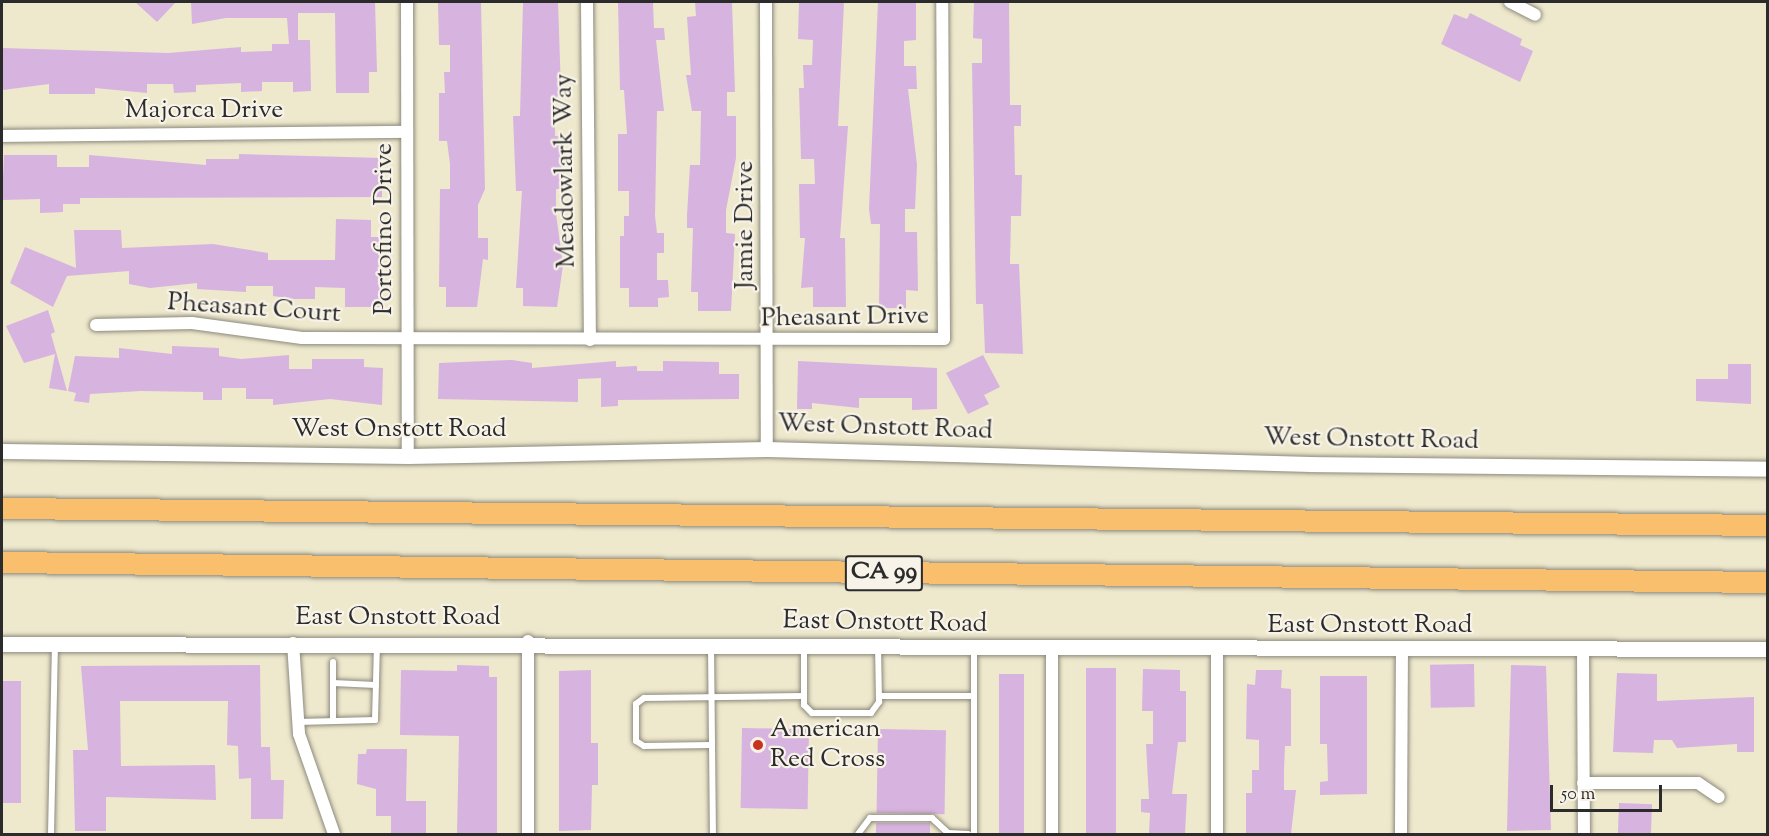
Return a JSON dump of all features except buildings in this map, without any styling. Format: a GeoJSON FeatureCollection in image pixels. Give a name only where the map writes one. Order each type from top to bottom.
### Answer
{"type":"FeatureCollection","features":[{"type":"Feature","properties":{"kind":"highway","name":"CA 99"},"geometry":{"type":"LineString","coordinates":[[2,508],[1767,525]]}},
{"type":"Feature","properties":{"kind":"highway","name":"CA 99"},"geometry":{"type":"LineString","coordinates":[[2,562],[1767,582]]}},
{"type":"Feature","properties":{"kind":"street","name":"Portofino Drive"},"geometry":{"type":"LineString","coordinates":[[407,2],[408,456]]}},
{"type":"Feature","properties":{"kind":"street","name":"Meadowlark Way"},"geometry":{"type":"LineString","coordinates":[[587,2],[590,340]]}},
{"type":"Feature","properties":{"kind":"street","name":"Jamie Drive"},"geometry":{"type":"LineString","coordinates":[[766,2],[769,341],[767,448]]}},
{"type":"Feature","properties":{"kind":"street","name":"Pheasant Drive"},"geometry":{"type":"LineString","coordinates":[[408,338],[769,341],[944,339],[942,2]]}},
{"type":"Feature","properties":{"kind":"street"},"geometry":{"type":"LineString","coordinates":[[1510,2],[1535,15]]}},
{"type":"Feature","properties":{"kind":"street","name":"Majorca Drive"},"geometry":{"type":"LineString","coordinates":[[2,136],[407,132]]}},
{"type":"Feature","properties":{"kind":"street","name":"Pheasant Court"},"geometry":{"type":"LineString","coordinates":[[96,325],[192,323],[302,338],[408,338]]}},
{"type":"Feature","properties":{"kind":"street","name":"West Onstott Road"},"geometry":{"type":"LineString","coordinates":[[2,452],[408,456],[767,448],[1311,464],[1767,469]]}},
{"type":"Feature","properties":{"kind":"street"},"geometry":{"type":"LineString","coordinates":[[528,641],[528,834]]}},
{"type":"Feature","properties":{"kind":"street","name":"East Onstott Road"},"geometry":{"type":"LineString","coordinates":[[2,644],[528,641],[1052,650],[1767,649]]}},
{"type":"Feature","properties":{"kind":"street"},"geometry":{"type":"LineString","coordinates":[[293,643],[297,722],[334,834]]}},
{"type":"Feature","properties":{"kind":"street"},"geometry":{"type":"LineString","coordinates":[[1401,834],[1402,649]]}},
{"type":"Feature","properties":{"kind":"street"},"geometry":{"type":"LineString","coordinates":[[1052,650],[1052,834]]}},
{"type":"Feature","properties":{"kind":"street"},"geometry":{"type":"LineString","coordinates":[[1217,650],[1217,834]]}},
{"type":"Feature","properties":{"kind":"street"},"geometry":{"type":"LineString","coordinates":[[1583,650],[1584,834]]}},
{"type":"Feature","properties":{"kind":"street"},"geometry":{"type":"LineString","coordinates":[[1584,783],[1698,783],[1719,797]]}},
{"type":"Feature","properties":{"kind":"lane"},"geometry":{"type":"LineString","coordinates":[[297,722],[375,720],[377,642]]}},
{"type":"Feature","properties":{"kind":"lane"},"geometry":{"type":"LineString","coordinates":[[51,834],[55,644]]}},
{"type":"Feature","properties":{"kind":"lane"},"geometry":{"type":"LineString","coordinates":[[711,644],[713,834]]}},
{"type":"Feature","properties":{"kind":"lane"},"geometry":{"type":"LineString","coordinates":[[804,645],[804,696],[812,713],[871,713],[879,696],[878,647]]}},
{"type":"Feature","properties":{"kind":"lane"},"geometry":{"type":"LineString","coordinates":[[974,648],[974,834]]}},
{"type":"Feature","properties":{"kind":"lane"},"geometry":{"type":"LineString","coordinates":[[333,662],[333,720]]}},
{"type":"Feature","properties":{"kind":"lane"},"geometry":{"type":"LineString","coordinates":[[333,683],[376,684]]}},
{"type":"Feature","properties":{"kind":"lane"},"geometry":{"type":"LineString","coordinates":[[711,745],[644,746],[636,741],[636,704],[644,698],[804,696]]}},
{"type":"Feature","properties":{"kind":"lane"},"geometry":{"type":"LineString","coordinates":[[879,696],[974,696]]}},
{"type":"Feature","properties":{"kind":"lane"},"geometry":{"type":"LineString","coordinates":[[858,834],[870,818],[932,818],[948,833],[968,834]]}},
{"type":"Feature","properties":{"kind":"place","name":"American Red Cross"},"geometry":{"type":"Point","coordinates":[758,745]}}]}
